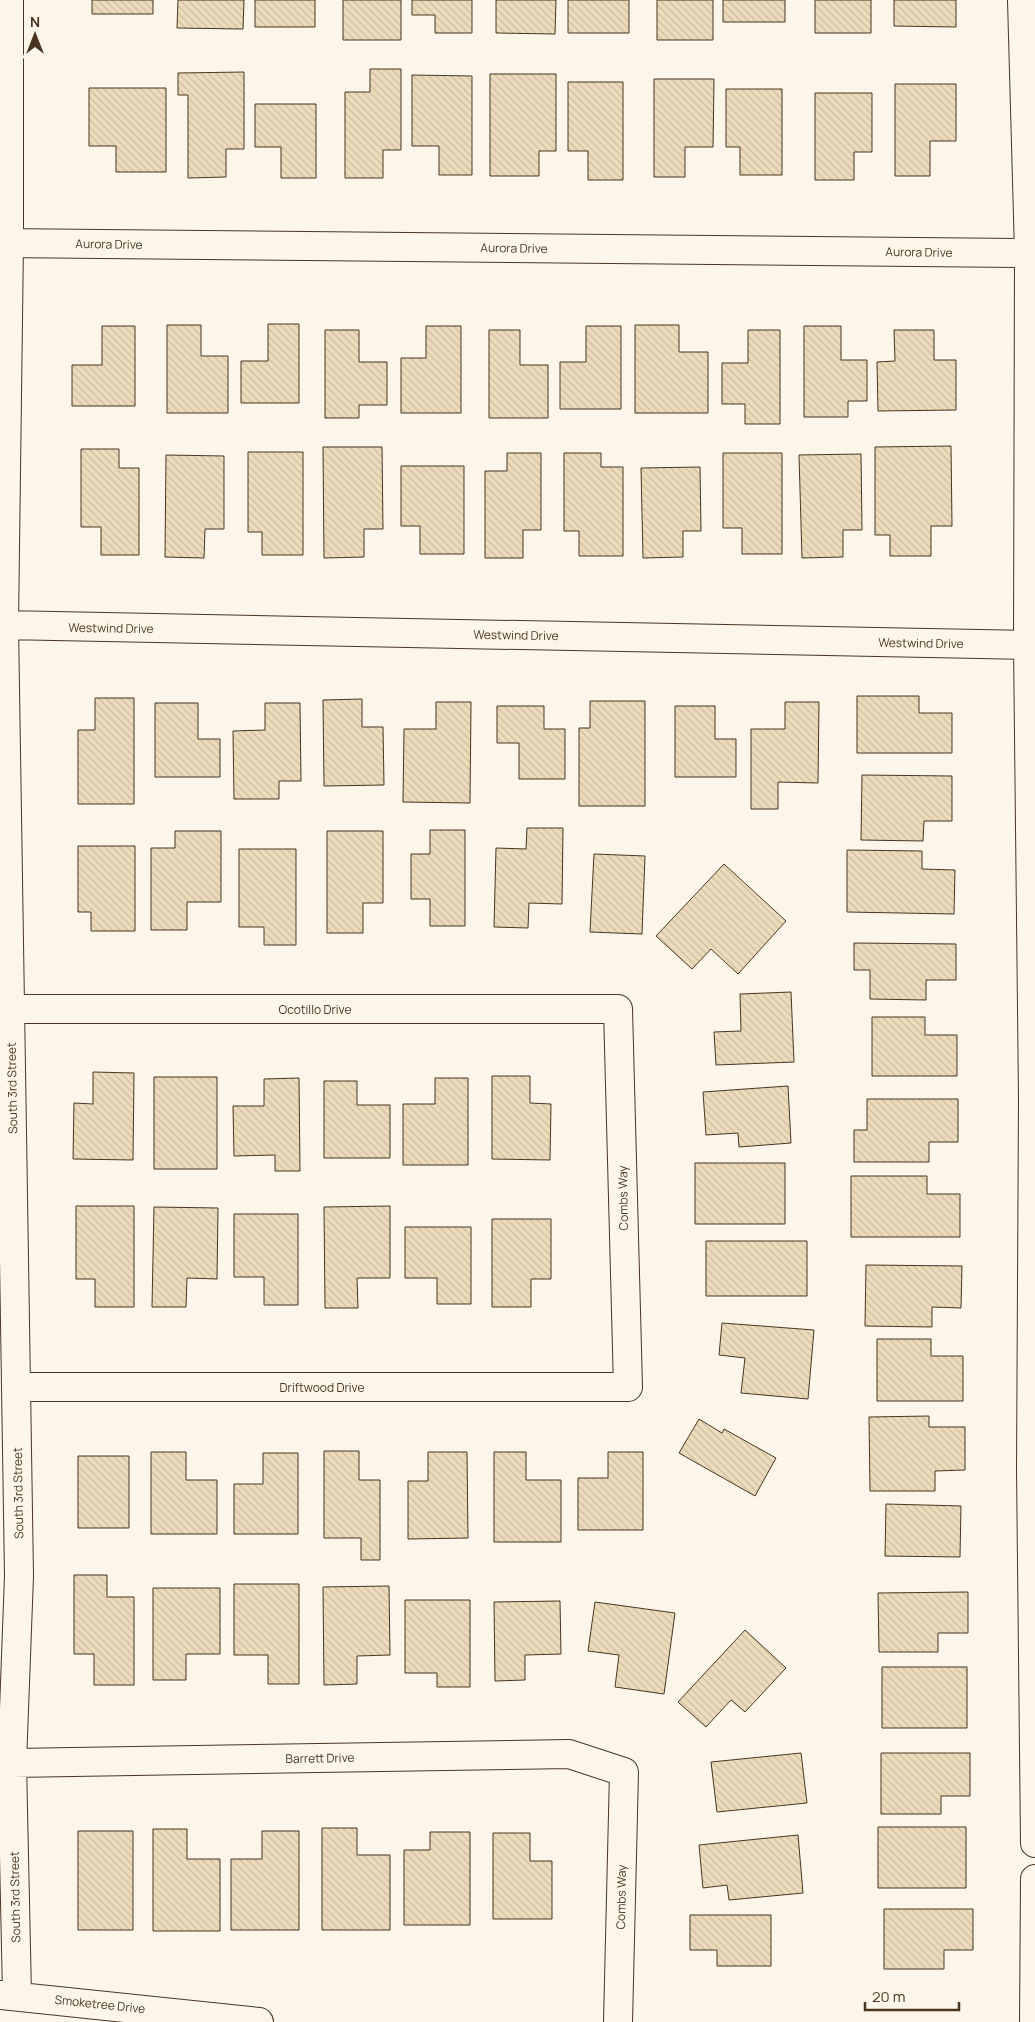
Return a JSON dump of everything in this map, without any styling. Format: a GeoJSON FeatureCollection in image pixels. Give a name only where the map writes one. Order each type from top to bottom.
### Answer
{"type":"FeatureCollection","features":[{"type":"Feature","properties":{"kind":"street","name":"South 3rd Street"},"geometry":{"type":"LineString","coordinates":[[8,0],[4,243],[4,625],[17,1387],[10,1576],[12,1763],[9,1995]]}},
{"type":"Feature","properties":{"kind":"street"},"geometry":{"type":"LineString","coordinates":[[1022,0],[1029,253],[1028,644],[1034,1099],[1035,1843]]}},
{"type":"Feature","properties":{"kind":"street","name":"Aurora Drive"},"geometry":{"type":"LineString","coordinates":[[4,243],[1029,253]]}},
{"type":"Feature","properties":{"kind":"street","name":"Westwind Drive"},"geometry":{"type":"LineString","coordinates":[[4,625],[1028,644]]}},
{"type":"Feature","properties":{"kind":"street","name":"Ocotillo Drive"},"geometry":{"type":"LineString","coordinates":[[11,1009],[618,1009]]}},
{"type":"Feature","properties":{"kind":"street","name":"Combs Way"},"geometry":{"type":"LineString","coordinates":[[618,1009],[628,1388]]}},
{"type":"Feature","properties":{"kind":"street","name":"Driftwood Drive"},"geometry":{"type":"LineString","coordinates":[[17,1387],[628,1388]]}},
{"type":"Feature","properties":{"kind":"street","name":"Barrett Drive"},"geometry":{"type":"LineString","coordinates":[[12,1763],[569,1754],[624,1772]]}},
{"type":"Feature","properties":{"kind":"street","name":"Combs Way"},"geometry":{"type":"LineString","coordinates":[[618,2022],[624,1772]]}},
{"type":"Feature","properties":{"kind":"street"},"geometry":{"type":"LineString","coordinates":[[1034,2022],[1035,1879]]}},
{"type":"Feature","properties":{"kind":"street","name":"Smoketree Drive"},"geometry":{"type":"LineString","coordinates":[[9,1995],[258,2022]]}},
{"type":"Feature","properties":{"kind":"building"},"geometry":{"type":"Polygon","coordinates":[[[92,0],[153,0],[153,14],[92,14],[92,0]]]}},
{"type":"Feature","properties":{"kind":"building"},"geometry":{"type":"Polygon","coordinates":[[[178,0],[244,0],[243,29],[177,28],[178,0]]]}},
{"type":"Feature","properties":{"kind":"building"},"geometry":{"type":"Polygon","coordinates":[[[255,0],[315,0],[315,27],[255,27],[255,0]]]}},
{"type":"Feature","properties":{"kind":"building"},"geometry":{"type":"Polygon","coordinates":[[[343,0],[401,0],[401,40],[343,40],[343,0]]]}},
{"type":"Feature","properties":{"kind":"building"},"geometry":{"type":"Polygon","coordinates":[[[412,0],[472,0],[472,33],[435,33],[435,15],[412,15],[412,0]]]}},
{"type":"Feature","properties":{"kind":"building"},"geometry":{"type":"Polygon","coordinates":[[[496,0],[556,0],[555,34],[496,33],[496,0]]]}},
{"type":"Feature","properties":{"kind":"building"},"geometry":{"type":"Polygon","coordinates":[[[568,0],[629,0],[629,33],[568,33],[568,0]]]}},
{"type":"Feature","properties":{"kind":"building"},"geometry":{"type":"Polygon","coordinates":[[[657,0],[713,0],[713,40],[657,40],[657,0]]]}},
{"type":"Feature","properties":{"kind":"building"},"geometry":{"type":"Polygon","coordinates":[[[723,0],[785,0],[785,22],[723,22],[723,0]]]}},
{"type":"Feature","properties":{"kind":"building"},"geometry":{"type":"Polygon","coordinates":[[[815,0],[871,0],[871,33],[815,33],[815,0]]]}},
{"type":"Feature","properties":{"kind":"building"},"geometry":{"type":"Polygon","coordinates":[[[894,0],[956,0],[956,27],[894,26],[894,0]]]}},
{"type":"Feature","properties":{"kind":"building"},"geometry":{"type":"Polygon","coordinates":[[[370,69],[401,69],[401,150],[383,150],[383,178],[345,178],[345,92],[370,92],[370,69]]]}},
{"type":"Feature","properties":{"kind":"building"},"geometry":{"type":"Polygon","coordinates":[[[244,72],[244,149],[226,149],[226,177],[188,178],[188,95],[178,95],[178,73],[244,72]]]}},
{"type":"Feature","properties":{"kind":"building"},"geometry":{"type":"Polygon","coordinates":[[[490,74],[556,74],[556,151],[539,151],[539,176],[490,176],[490,74]]]}},
{"type":"Feature","properties":{"kind":"building"},"geometry":{"type":"Polygon","coordinates":[[[412,75],[472,76],[472,175],[439,175],[439,146],[412,146],[412,75]]]}},
{"type":"Feature","properties":{"kind":"building"},"geometry":{"type":"Polygon","coordinates":[[[654,79],[714,79],[713,147],[685,147],[685,177],[654,177],[654,79]]]}},
{"type":"Feature","properties":{"kind":"building"},"geometry":{"type":"Polygon","coordinates":[[[568,82],[623,82],[623,180],[588,180],[588,151],[568,151],[568,82]]]}},
{"type":"Feature","properties":{"kind":"building"},"geometry":{"type":"Polygon","coordinates":[[[895,84],[956,84],[956,141],[930,141],[930,176],[895,176],[895,84]]]}},
{"type":"Feature","properties":{"kind":"building"},"geometry":{"type":"Polygon","coordinates":[[[89,88],[166,88],[166,172],[116,172],[116,146],[89,146],[89,88]]]}},
{"type":"Feature","properties":{"kind":"building"},"geometry":{"type":"Polygon","coordinates":[[[726,89],[782,89],[782,175],[740,175],[740,147],[726,147],[726,89]]]}},
{"type":"Feature","properties":{"kind":"building"},"geometry":{"type":"Polygon","coordinates":[[[815,93],[872,93],[872,152],[854,152],[854,180],[815,180],[815,93]]]}},
{"type":"Feature","properties":{"kind":"building"},"geometry":{"type":"Polygon","coordinates":[[[255,104],[316,104],[316,178],[281,178],[281,147],[255,147],[255,104]]]}},
{"type":"Feature","properties":{"kind":"building"},"geometry":{"type":"Polygon","coordinates":[[[268,324],[299,324],[299,403],[241,403],[241,361],[268,361],[268,324]]]}},
{"type":"Feature","properties":{"kind":"building"},"geometry":{"type":"Polygon","coordinates":[[[167,325],[201,325],[201,356],[228,356],[228,413],[167,413],[167,325]]]}},
{"type":"Feature","properties":{"kind":"building"},"geometry":{"type":"Polygon","coordinates":[[[635,325],[679,325],[679,352],[708,352],[708,413],[635,413],[635,325]]]}},
{"type":"Feature","properties":{"kind":"building"},"geometry":{"type":"Polygon","coordinates":[[[102,326],[135,326],[135,406],[72,406],[72,365],[102,365],[102,326]]]}},
{"type":"Feature","properties":{"kind":"building"},"geometry":{"type":"Polygon","coordinates":[[[426,326],[461,326],[461,413],[401,413],[401,358],[426,358],[426,326]]]}},
{"type":"Feature","properties":{"kind":"building"},"geometry":{"type":"Polygon","coordinates":[[[586,326],[621,326],[621,409],[560,409],[560,362],[586,362],[586,326]]]}},
{"type":"Feature","properties":{"kind":"building"},"geometry":{"type":"Polygon","coordinates":[[[804,326],[841,326],[841,360],[867,360],[867,401],[848,401],[848,417],[804,417],[804,326]]]}},
{"type":"Feature","properties":{"kind":"building"},"geometry":{"type":"Polygon","coordinates":[[[325,330],[359,330],[359,362],[387,362],[387,405],[359,405],[359,418],[325,418],[325,330]]]}},
{"type":"Feature","properties":{"kind":"building"},"geometry":{"type":"Polygon","coordinates":[[[489,330],[520,330],[520,365],[548,365],[548,418],[489,418],[489,330]]]}},
{"type":"Feature","properties":{"kind":"building"},"geometry":{"type":"Polygon","coordinates":[[[748,330],[780,330],[780,424],[745,424],[745,404],[722,404],[722,363],[748,363],[748,330]]]}},
{"type":"Feature","properties":{"kind":"building"},"geometry":{"type":"Polygon","coordinates":[[[894,330],[934,330],[934,360],[956,360],[956,410],[878,411],[877,362],[895,361],[894,330]]]}},
{"type":"Feature","properties":{"kind":"building"},"geometry":{"type":"Polygon","coordinates":[[[951,446],[952,526],[931,526],[931,556],[890,556],[890,535],[875,535],[875,447],[951,446]]]}},
{"type":"Feature","properties":{"kind":"building"},"geometry":{"type":"Polygon","coordinates":[[[323,447],[382,447],[383,529],[364,529],[364,557],[324,558],[323,447]]]}},
{"type":"Feature","properties":{"kind":"building"},"geometry":{"type":"Polygon","coordinates":[[[81,449],[119,449],[119,468],[139,468],[139,555],[101,555],[101,527],[81,527],[81,449]]]}},
{"type":"Feature","properties":{"kind":"building"},"geometry":{"type":"Polygon","coordinates":[[[248,452],[303,452],[303,555],[262,555],[262,532],[248,532],[248,452]]]}},
{"type":"Feature","properties":{"kind":"building"},"geometry":{"type":"Polygon","coordinates":[[[507,453],[541,453],[541,530],[523,530],[523,558],[485,558],[485,471],[507,471],[507,453]]]}},
{"type":"Feature","properties":{"kind":"building"},"geometry":{"type":"Polygon","coordinates":[[[564,453],[601,453],[601,467],[623,467],[623,556],[579,556],[579,531],[564,531],[564,453]]]}},
{"type":"Feature","properties":{"kind":"building"},"geometry":{"type":"Polygon","coordinates":[[[723,453],[782,453],[782,554],[742,554],[742,528],[723,528],[723,453]]]}},
{"type":"Feature","properties":{"kind":"building"},"geometry":{"type":"Polygon","coordinates":[[[861,454],[862,530],[843,530],[843,557],[802,558],[799,455],[861,454]]]}},
{"type":"Feature","properties":{"kind":"building"},"geometry":{"type":"Polygon","coordinates":[[[166,455],[224,456],[224,529],[205,529],[204,558],[165,557],[166,455]]]}},
{"type":"Feature","properties":{"kind":"building"},"geometry":{"type":"Polygon","coordinates":[[[401,466],[464,466],[464,554],[420,554],[420,526],[401,526],[401,466]]]}},
{"type":"Feature","properties":{"kind":"building"},"geometry":{"type":"Polygon","coordinates":[[[700,467],[701,531],[683,531],[683,557],[643,558],[641,468],[700,467]]]}},
{"type":"Feature","properties":{"kind":"building"},"geometry":{"type":"Polygon","coordinates":[[[857,696],[919,696],[919,713],[952,713],[952,753],[857,753],[857,696]]]}},
{"type":"Feature","properties":{"kind":"building"},"geometry":{"type":"Polygon","coordinates":[[[95,698],[134,698],[134,804],[78,804],[78,730],[95,730],[95,698]]]}},
{"type":"Feature","properties":{"kind":"building"},"geometry":{"type":"Polygon","coordinates":[[[362,699],[362,727],[383,727],[384,785],[324,786],[323,700],[362,699]]]}},
{"type":"Feature","properties":{"kind":"building"},"geometry":{"type":"Polygon","coordinates":[[[590,701],[645,701],[645,806],[579,806],[579,728],[590,728],[590,701]]]}},
{"type":"Feature","properties":{"kind":"building"},"geometry":{"type":"Polygon","coordinates":[[[436,702],[471,702],[470,803],[403,802],[404,729],[436,729],[436,702]]]}},
{"type":"Feature","properties":{"kind":"building"},"geometry":{"type":"Polygon","coordinates":[[[785,702],[819,702],[818,783],[778,782],[778,809],[751,809],[751,729],[785,729],[785,702]]]}},
{"type":"Feature","properties":{"kind":"building"},"geometry":{"type":"Polygon","coordinates":[[[155,703],[198,703],[198,739],[220,739],[220,777],[155,777],[155,703]]]}},
{"type":"Feature","properties":{"kind":"building"},"geometry":{"type":"Polygon","coordinates":[[[265,703],[300,703],[301,781],[279,781],[279,799],[234,799],[233,731],[265,730],[265,703]]]}},
{"type":"Feature","properties":{"kind":"building"},"geometry":{"type":"Polygon","coordinates":[[[497,706],[544,706],[544,729],[565,729],[565,779],[519,779],[519,743],[497,743],[497,706]]]}},
{"type":"Feature","properties":{"kind":"building"},"geometry":{"type":"Polygon","coordinates":[[[675,706],[715,706],[715,739],[736,739],[736,777],[675,777],[675,706]]]}},
{"type":"Feature","properties":{"kind":"building"},"geometry":{"type":"Polygon","coordinates":[[[862,775],[952,776],[952,821],[924,821],[923,841],[861,840],[862,775]]]}},
{"type":"Feature","properties":{"kind":"building"},"geometry":{"type":"Polygon","coordinates":[[[527,828],[563,828],[562,904],[529,903],[528,928],[494,927],[496,848],[526,849],[527,828]]]}},
{"type":"Feature","properties":{"kind":"building"},"geometry":{"type":"Polygon","coordinates":[[[430,830],[465,830],[465,926],[430,926],[430,899],[411,899],[411,854],[430,854],[430,830]]]}},
{"type":"Feature","properties":{"kind":"building"},"geometry":{"type":"Polygon","coordinates":[[[175,831],[221,831],[221,902],[187,902],[187,930],[151,930],[151,848],[175,848],[175,831]]]}},
{"type":"Feature","properties":{"kind":"building"},"geometry":{"type":"Polygon","coordinates":[[[327,831],[383,831],[383,903],[363,903],[363,933],[327,933],[327,831]]]}},
{"type":"Feature","properties":{"kind":"building"},"geometry":{"type":"Polygon","coordinates":[[[78,846],[135,846],[135,931],[91,931],[91,912],[78,912],[78,846]]]}},
{"type":"Feature","properties":{"kind":"building"},"geometry":{"type":"Polygon","coordinates":[[[239,849],[296,849],[296,945],[264,945],[264,927],[239,927],[239,849]]]}},
{"type":"Feature","properties":{"kind":"building"},"geometry":{"type":"Polygon","coordinates":[[[847,850],[922,851],[922,869],[955,870],[954,914],[847,912],[847,850]]]}},
{"type":"Feature","properties":{"kind":"building"},"geometry":{"type":"Polygon","coordinates":[[[594,854],[645,856],[642,934],[590,932],[594,854]]]}},
{"type":"Feature","properties":{"kind":"building"},"geometry":{"type":"Polygon","coordinates":[[[724,864],[786,921],[738,974],[711,949],[692,969],[656,936],[724,864]]]}},
{"type":"Feature","properties":{"kind":"building"},"geometry":{"type":"Polygon","coordinates":[[[854,943],[956,944],[956,980],[926,980],[926,1000],[870,999],[870,970],[854,970],[854,943]]]}},
{"type":"Feature","properties":{"kind":"building"},"geometry":{"type":"Polygon","coordinates":[[[791,992],[794,1062],[716,1065],[714,1032],[741,1031],[740,994],[791,992]]]}},
{"type":"Feature","properties":{"kind":"building"},"geometry":{"type":"Polygon","coordinates":[[[872,1017],[925,1017],[925,1035],[957,1035],[957,1076],[872,1076],[872,1017]]]}},
{"type":"Feature","properties":{"kind":"building"},"geometry":{"type":"Polygon","coordinates":[[[93,1072],[134,1073],[133,1160],[73,1159],[74,1103],[93,1104],[93,1072]]]}},
{"type":"Feature","properties":{"kind":"building"},"geometry":{"type":"Polygon","coordinates":[[[492,1076],[530,1076],[530,1103],[551,1104],[550,1160],[492,1159],[492,1076]]]}},
{"type":"Feature","properties":{"kind":"building"},"geometry":{"type":"Polygon","coordinates":[[[154,1077],[217,1077],[217,1169],[154,1169],[154,1077]]]}},
{"type":"Feature","properties":{"kind":"building"},"geometry":{"type":"Polygon","coordinates":[[[299,1078],[300,1171],[275,1171],[275,1155],[234,1156],[233,1106],[264,1106],[264,1079],[299,1078]]]}},
{"type":"Feature","properties":{"kind":"building"},"geometry":{"type":"Polygon","coordinates":[[[435,1078],[468,1078],[468,1165],[403,1165],[403,1104],[435,1104],[435,1078]]]}},
{"type":"Feature","properties":{"kind":"building"},"geometry":{"type":"Polygon","coordinates":[[[324,1081],[357,1081],[357,1105],[390,1105],[390,1158],[324,1158],[324,1081]]]}},
{"type":"Feature","properties":{"kind":"building"},"geometry":{"type":"Polygon","coordinates":[[[788,1086],[791,1143],[739,1147],[738,1133],[706,1135],[703,1092],[788,1086]]]}},
{"type":"Feature","properties":{"kind":"building"},"geometry":{"type":"Polygon","coordinates":[[[867,1099],[958,1099],[958,1142],[929,1142],[929,1162],[854,1162],[854,1130],[867,1130],[867,1099]]]}},
{"type":"Feature","properties":{"kind":"building"},"geometry":{"type":"Polygon","coordinates":[[[695,1163],[785,1163],[785,1224],[695,1224],[695,1163]]]}},
{"type":"Feature","properties":{"kind":"building"},"geometry":{"type":"Polygon","coordinates":[[[851,1176],[927,1176],[927,1194],[960,1194],[960,1237],[851,1237],[851,1176]]]}},
{"type":"Feature","properties":{"kind":"building"},"geometry":{"type":"Polygon","coordinates":[[[76,1206],[134,1206],[134,1307],[95,1307],[95,1279],[76,1279],[76,1206]]]}},
{"type":"Feature","properties":{"kind":"building"},"geometry":{"type":"Polygon","coordinates":[[[390,1206],[390,1278],[357,1278],[358,1308],[325,1308],[324,1207],[390,1206]]]}},
{"type":"Feature","properties":{"kind":"building"},"geometry":{"type":"Polygon","coordinates":[[[154,1207],[218,1208],[217,1279],[187,1278],[186,1307],[152,1307],[154,1207]]]}},
{"type":"Feature","properties":{"kind":"building"},"geometry":{"type":"Polygon","coordinates":[[[234,1214],[298,1214],[298,1305],[264,1305],[264,1277],[234,1277],[234,1214]]]}},
{"type":"Feature","properties":{"kind":"building"},"geometry":{"type":"Polygon","coordinates":[[[492,1219],[551,1219],[551,1279],[531,1279],[531,1307],[492,1307],[492,1219]]]}},
{"type":"Feature","properties":{"kind":"building"},"geometry":{"type":"Polygon","coordinates":[[[405,1227],[471,1227],[471,1304],[437,1304],[437,1278],[405,1278],[405,1227]]]}},
{"type":"Feature","properties":{"kind":"building"},"geometry":{"type":"Polygon","coordinates":[[[706,1241],[807,1241],[807,1296],[706,1296],[706,1241]]]}},
{"type":"Feature","properties":{"kind":"building"},"geometry":{"type":"Polygon","coordinates":[[[866,1265],[962,1266],[961,1308],[932,1307],[932,1327],[865,1326],[866,1265]]]}},
{"type":"Feature","properties":{"kind":"building"},"geometry":{"type":"Polygon","coordinates":[[[722,1323],[814,1330],[808,1399],[741,1393],[745,1358],[719,1355],[722,1323]]]}},
{"type":"Feature","properties":{"kind":"building"},"geometry":{"type":"Polygon","coordinates":[[[877,1339],[931,1339],[931,1356],[963,1356],[963,1401],[877,1401],[877,1339]]]}},
{"type":"Feature","properties":{"kind":"building"},"geometry":{"type":"Polygon","coordinates":[[[929,1416],[929,1427],[965,1427],[965,1470],[935,1471],[935,1491],[870,1491],[869,1417],[929,1416]]]}},
{"type":"Feature","properties":{"kind":"building"},"geometry":{"type":"Polygon","coordinates":[[[699,1419],[722,1433],[724,1429],[776,1458],[755,1496],[679,1453],[699,1419]]]}},
{"type":"Feature","properties":{"kind":"building"},"geometry":{"type":"Polygon","coordinates":[[[324,1451],[359,1451],[359,1480],[380,1480],[380,1560],[361,1560],[361,1538],[324,1538],[324,1451]]]}},
{"type":"Feature","properties":{"kind":"building"},"geometry":{"type":"Polygon","coordinates":[[[151,1452],[186,1452],[186,1480],[217,1480],[217,1534],[151,1534],[151,1452]]]}},
{"type":"Feature","properties":{"kind":"building"},"geometry":{"type":"Polygon","coordinates":[[[428,1452],[467,1452],[468,1538],[408,1539],[408,1481],[428,1481],[428,1452]]]}},
{"type":"Feature","properties":{"kind":"building"},"geometry":{"type":"Polygon","coordinates":[[[494,1452],[526,1452],[526,1480],[561,1480],[561,1542],[494,1542],[494,1452]]]}},
{"type":"Feature","properties":{"kind":"building"},"geometry":{"type":"Polygon","coordinates":[[[608,1452],[643,1452],[643,1530],[578,1530],[578,1478],[608,1478],[608,1452]]]}},
{"type":"Feature","properties":{"kind":"building"},"geometry":{"type":"Polygon","coordinates":[[[263,1453],[298,1453],[298,1534],[234,1534],[234,1484],[263,1484],[263,1453]]]}},
{"type":"Feature","properties":{"kind":"building"},"geometry":{"type":"Polygon","coordinates":[[[78,1456],[129,1456],[129,1528],[78,1528],[78,1456]]]}},
{"type":"Feature","properties":{"kind":"building"},"geometry":{"type":"Polygon","coordinates":[[[886,1504],[961,1506],[960,1557],[885,1556],[886,1504]]]}},
{"type":"Feature","properties":{"kind":"building"},"geometry":{"type":"Polygon","coordinates":[[[74,1575],[107,1575],[107,1597],[134,1597],[134,1685],[94,1685],[94,1654],[74,1654],[74,1575]]]}},
{"type":"Feature","properties":{"kind":"building"},"geometry":{"type":"Polygon","coordinates":[[[234,1584],[299,1584],[299,1684],[268,1684],[268,1655],[234,1655],[234,1584]]]}},
{"type":"Feature","properties":{"kind":"building"},"geometry":{"type":"Polygon","coordinates":[[[389,1586],[390,1655],[357,1656],[357,1684],[324,1685],[323,1587],[389,1586]]]}},
{"type":"Feature","properties":{"kind":"building"},"geometry":{"type":"Polygon","coordinates":[[[153,1588],[220,1588],[220,1654],[186,1654],[186,1680],[153,1680],[153,1588]]]}},
{"type":"Feature","properties":{"kind":"building"},"geometry":{"type":"Polygon","coordinates":[[[968,1592],[968,1633],[938,1633],[938,1652],[879,1652],[878,1593],[968,1592]]]}},
{"type":"Feature","properties":{"kind":"building"},"geometry":{"type":"Polygon","coordinates":[[[405,1600],[470,1600],[470,1687],[437,1687],[437,1673],[405,1673],[405,1600]]]}},
{"type":"Feature","properties":{"kind":"building"},"geometry":{"type":"Polygon","coordinates":[[[560,1601],[561,1654],[525,1655],[525,1680],[495,1681],[494,1602],[560,1601]]]}},
{"type":"Feature","properties":{"kind":"building"},"geometry":{"type":"Polygon","coordinates":[[[595,1602],[675,1613],[664,1694],[615,1687],[619,1655],[588,1651],[595,1602]]]}},
{"type":"Feature","properties":{"kind":"building"},"geometry":{"type":"Polygon","coordinates":[[[745,1630],[786,1668],[745,1712],[731,1700],[706,1727],[678,1702],[745,1630]]]}},
{"type":"Feature","properties":{"kind":"building"},"geometry":{"type":"Polygon","coordinates":[[[882,1667],[967,1667],[967,1728],[882,1728],[882,1667]]]}},
{"type":"Feature","properties":{"kind":"building"},"geometry":{"type":"Polygon","coordinates":[[[801,1753],[807,1803],[717,1812],[711,1762],[801,1753]]]}},
{"type":"Feature","properties":{"kind":"building"},"geometry":{"type":"Polygon","coordinates":[[[881,1753],[970,1753],[970,1796],[941,1796],[941,1814],[881,1814],[881,1753]]]}},
{"type":"Feature","properties":{"kind":"building"},"geometry":{"type":"Polygon","coordinates":[[[878,1827],[966,1827],[966,1888],[878,1888],[878,1827]]]}},
{"type":"Feature","properties":{"kind":"building"},"geometry":{"type":"Polygon","coordinates":[[[322,1828],[357,1828],[357,1855],[390,1855],[390,1930],[322,1930],[322,1828]]]}},
{"type":"Feature","properties":{"kind":"building"},"geometry":{"type":"Polygon","coordinates":[[[153,1829],[187,1829],[187,1859],[220,1859],[220,1931],[153,1931],[153,1829]]]}},
{"type":"Feature","properties":{"kind":"building"},"geometry":{"type":"Polygon","coordinates":[[[78,1831],[133,1831],[133,1930],[78,1930],[78,1831]]]}},
{"type":"Feature","properties":{"kind":"building"},"geometry":{"type":"Polygon","coordinates":[[[262,1831],[299,1831],[299,1930],[231,1930],[231,1859],[262,1859],[262,1831]]]}},
{"type":"Feature","properties":{"kind":"building"},"geometry":{"type":"Polygon","coordinates":[[[430,1832],[470,1832],[470,1925],[404,1925],[404,1850],[430,1850],[430,1832]]]}},
{"type":"Feature","properties":{"kind":"building"},"geometry":{"type":"Polygon","coordinates":[[[493,1833],[530,1833],[530,1861],[552,1861],[552,1919],[493,1919],[493,1833]]]}},
{"type":"Feature","properties":{"kind":"building"},"geometry":{"type":"Polygon","coordinates":[[[798,1835],[803,1893],[729,1900],[727,1885],[703,1888],[699,1845],[798,1835]]]}},
{"type":"Feature","properties":{"kind":"building"},"geometry":{"type":"Polygon","coordinates":[[[884,1909],[973,1909],[973,1950],[944,1950],[944,1969],[884,1969],[884,1909]]]}},
{"type":"Feature","properties":{"kind":"building"},"geometry":{"type":"Polygon","coordinates":[[[690,1915],[771,1915],[771,1966],[717,1966],[717,1950],[690,1950],[690,1915]]]}}]}
